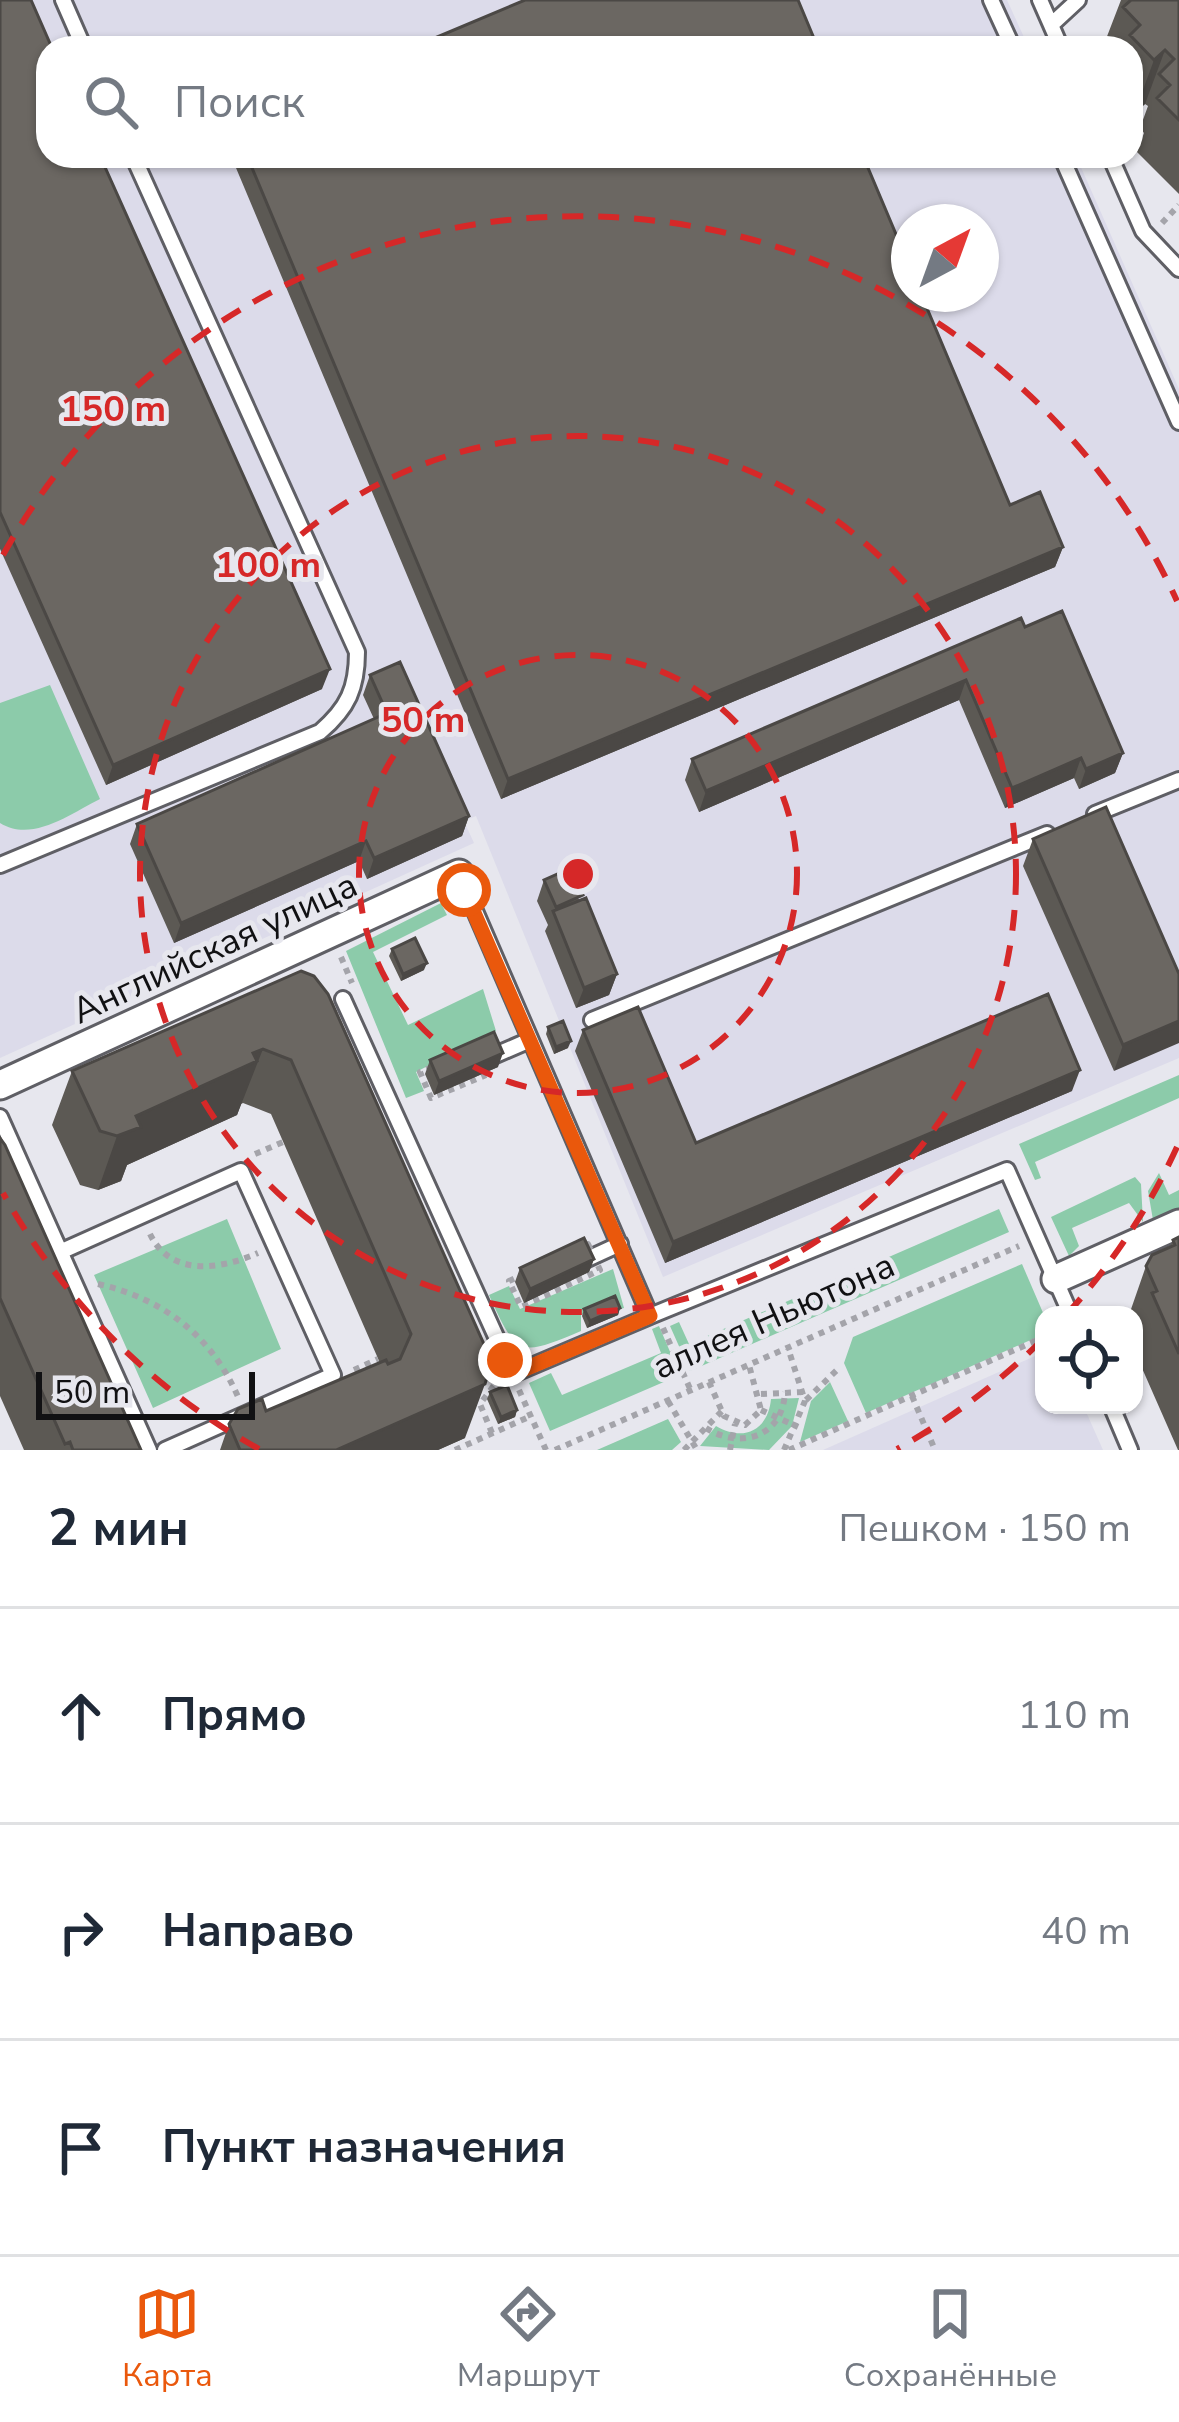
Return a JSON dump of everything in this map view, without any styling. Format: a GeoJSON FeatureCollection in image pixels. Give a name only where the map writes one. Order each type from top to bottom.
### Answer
{"type":"FeatureCollection","features":[{"type":"Feature","properties":{"kind":"street","name":"Английская улица"},"geometry":{"type":"LineString","coordinates":[[0,1085],[459,874]]}},
{"type":"Feature","properties":{"kind":"street"},"geometry":{"type":"LineString","coordinates":[[1055,1279],[1179,1224]]}},
{"type":"Feature","properties":{"kind":"lane"},"geometry":{"type":"LineString","coordinates":[[63,0],[79,36]]}},
{"type":"Feature","properties":{"kind":"lane"},"geometry":{"type":"LineString","coordinates":[[991,0],[1007,36]]}},
{"type":"Feature","properties":{"kind":"lane"},"geometry":{"type":"LineString","coordinates":[[1040,0],[1056,36]]}},
{"type":"Feature","properties":{"kind":"lane"},"geometry":{"type":"LineString","coordinates":[[1051,25],[1078,0]]}},
{"type":"Feature","properties":{"kind":"lane"},"geometry":{"type":"LineString","coordinates":[[0,866],[320,732],[339,716],[357,684],[356,652],[138,168]]}},
{"type":"Feature","properties":{"kind":"lane"},"geometry":{"type":"LineString","coordinates":[[1065,168],[1179,422]]}},
{"type":"Feature","properties":{"kind":"lane"},"geometry":{"type":"LineString","coordinates":[[1115,168],[1143,232],[1179,268]]}},
{"type":"Feature","properties":{"kind":"lane"},"geometry":{"type":"LineString","coordinates":[[592,1021],[1179,780]]}},
{"type":"Feature","properties":{"kind":"lane"},"geometry":{"type":"LineString","coordinates":[[459,874],[653,1315]]}},
{"type":"Feature","properties":{"kind":"lane"},"geometry":{"type":"LineString","coordinates":[[344,999],[513,1374],[1007,1170],[1067,1306]]}},
{"type":"Feature","properties":{"kind":"lane"},"geometry":{"type":"LineString","coordinates":[[494,1057],[530,1040]]}},
{"type":"Feature","properties":{"kind":"lane"},"geometry":{"type":"LineString","coordinates":[[0,1117],[148,1450]]}},
{"type":"Feature","properties":{"kind":"lane"},"geometry":{"type":"LineString","coordinates":[[60,1252],[241,1171],[333,1376],[165,1450]]}},
{"type":"Feature","properties":{"kind":"lane"},"geometry":{"type":"LineString","coordinates":[[588,1258],[620,1244]]}},
{"type":"Feature","properties":{"kind":"lane"},"geometry":{"type":"LineString","coordinates":[[1115,1414],[1130,1450]]}},
{"type":"Feature","properties":{"kind":"path"},"geometry":{"type":"LineString","coordinates":[[1156,230],[1179,205]]}},
{"type":"Feature","properties":{"kind":"path"},"geometry":{"type":"LineString","coordinates":[[254,1154],[284,1142]]}},
{"type":"Feature","properties":{"kind":"path"},"geometry":{"type":"LineString","coordinates":[[141,1215],[154,1243],[193,1266],[235,1264],[274,1244]]}},
{"type":"Feature","properties":{"kind":"path"},"geometry":{"type":"LineString","coordinates":[[588,1244],[588,1258],[600,1270],[521,1307],[509,1281],[588,1244]]}},
{"type":"Feature","properties":{"kind":"path","name":"аллея Ньютона"},"geometry":{"type":"LineString","coordinates":[[555,1450],[1020,1246]]}},
{"type":"Feature","properties":{"kind":"path"},"geometry":{"type":"LineString","coordinates":[[76,1286],[111,1287],[174,1314],[209,1346],[245,1414]]}},
{"type":"Feature","properties":{"kind":"path"},"geometry":{"type":"LineString","coordinates":[[653,1315],[691,1390]]}},
{"type":"Feature","properties":{"kind":"path"},"geometry":{"type":"LineString","coordinates":[[787,1450],[1035,1341]]}},
{"type":"Feature","properties":{"kind":"path"},"geometry":{"type":"LineString","coordinates":[[787,1450],[804,1396],[788,1348]]}},
{"type":"Feature","properties":{"kind":"path"},"geometry":{"type":"LineString","coordinates":[[350,1371],[378,1359]]}},
{"type":"Feature","properties":{"kind":"path"},"geometry":{"type":"LineString","coordinates":[[735,1424],[755,1420],[761,1410],[761,1394],[749,1365]]}},
{"type":"Feature","properties":{"kind":"path"},"geometry":{"type":"LineString","coordinates":[[761,1394],[804,1396],[838,1369]]}},
{"type":"Feature","properties":{"kind":"path"},"geometry":{"type":"LineString","coordinates":[[710,1382],[722,1411],[735,1424]]}},
{"type":"Feature","properties":{"kind":"path"},"geometry":{"type":"LineString","coordinates":[[492,1433],[480,1404],[496,1383]]}},
{"type":"Feature","properties":{"kind":"path"},"geometry":{"type":"LineString","coordinates":[[518,1387],[546,1450]]}},
{"type":"Feature","properties":{"kind":"path"},"geometry":{"type":"LineString","coordinates":[[706,1428],[730,1446],[758,1440],[780,1419],[784,1392]]}},
{"type":"Feature","properties":{"kind":"path"},"geometry":{"type":"LineString","coordinates":[[912,1396],[935,1450]]}},
{"type":"Feature","properties":{"kind":"path"},"geometry":{"type":"LineString","coordinates":[[668,1401],[690,1448],[722,1411]]}},
{"type":"Feature","properties":{"kind":"path"},"geometry":{"type":"LineString","coordinates":[[761,1410],[798,1427]]}},
{"type":"Feature","properties":{"kind":"path"},"geometry":{"type":"LineString","coordinates":[[455,1450],[531,1416]]}},
{"type":"Feature","properties":{"kind":"path"},"geometry":{"type":"LineString","coordinates":[[730,1446],[735,1424]]}},
{"type":"Feature","properties":{"kind":"path"},"geometry":{"type":"LineString","coordinates":[[758,1440],[762,1450]]}},
{"type":"Feature","properties":{"kind":"shaded area"},"geometry":{"type":"Polygon","coordinates":[[[0,0],[1007,0],[1024,36],[36,36],[36,168],[1081,168],[1179,389],[1179,1058],[663,1277],[476,816],[464,821],[474,843],[0,1058],[0,0]]]}},
{"type":"Feature","properties":{"kind":"shaded area"},"geometry":{"type":"Polygon","coordinates":[[[1035,1356],[1035,1414],[1087,1414],[1103,1450],[823,1450],[1035,1356]]]}},
{"type":"Feature","properties":{"kind":"green space"},"geometry":{"type":"Polygon","coordinates":[[[50,685],[100,799],[51,824],[12,828],[0,823],[0,703],[50,685]]]}},
{"type":"Feature","properties":{"kind":"green space"},"geometry":{"type":"Polygon","coordinates":[[[441,903],[447,915],[373,952],[408,1025],[483,989],[496,1031],[416,1072],[424,1091],[406,1098],[346,951],[441,903]]]}},
{"type":"Feature","properties":{"kind":"green space"},"geometry":{"type":"Polygon","coordinates":[[[1179,1075],[1179,1098],[1035,1162],[1041,1178],[1035,1180],[1019,1144],[1179,1075]]]}},
{"type":"Feature","properties":{"kind":"green space"},"geometry":{"type":"Polygon","coordinates":[[[1159,1173],[1169,1195],[1179,1190],[1179,1209],[1153,1220],[1148,1191],[1159,1173]]]}},
{"type":"Feature","properties":{"kind":"green space"},"geometry":{"type":"Polygon","coordinates":[[[1135,1177],[1141,1184],[1143,1222],[1129,1203],[1072,1228],[1079,1246],[1069,1256],[1051,1217],[1135,1177]]]}},
{"type":"Feature","properties":{"kind":"green space"},"geometry":{"type":"Polygon","coordinates":[[[999,1209],[1009,1232],[690,1371],[670,1326],[679,1322],[689,1344],[999,1209]]]}},
{"type":"Feature","properties":{"kind":"green space"},"geometry":{"type":"Polygon","coordinates":[[[227,1219],[281,1349],[153,1408],[94,1275],[227,1219]]]}},
{"type":"Feature","properties":{"kind":"green space"},"geometry":{"type":"Polygon","coordinates":[[[1022,1264],[1040,1306],[1035,1306],[1035,1338],[866,1413],[844,1363],[853,1337],[1022,1264]]]}},
{"type":"Feature","properties":{"kind":"green space"},"geometry":{"type":"Polygon","coordinates":[[[613,1269],[624,1308],[617,1310],[612,1301],[581,1315],[581,1331],[544,1345],[522,1346],[514,1340],[489,1295],[509,1286],[520,1309],[613,1269]]]}},
{"type":"Feature","properties":{"kind":"green space"},"geometry":{"type":"Polygon","coordinates":[[[659,1326],[680,1375],[550,1431],[529,1383],[551,1373],[562,1395],[661,1353],[652,1329],[659,1326]]]}},
{"type":"Feature","properties":{"kind":"green space"},"geometry":{"type":"Polygon","coordinates":[[[830,1382],[848,1421],[800,1442],[811,1401],[830,1382]]]}},
{"type":"Feature","properties":{"kind":"green space"},"geometry":{"type":"Polygon","coordinates":[[[799,1398],[792,1426],[769,1450],[700,1446],[716,1426],[744,1433],[759,1426],[771,1399],[799,1398]]]}},
{"type":"Feature","properties":{"kind":"green space"},"geometry":{"type":"Polygon","coordinates":[[[668,1419],[681,1442],[672,1450],[597,1450],[668,1419]]]}},
{"type":"Feature","properties":{"kind":"building"},"geometry":{"type":"Polygon","coordinates":[[[0,0],[31,0],[47,36],[36,36],[36,168],[105,168],[330,669],[113,765],[0,512],[0,0]]]}},
{"type":"Feature","properties":{"kind":"building"},"geometry":{"type":"Polygon","coordinates":[[[525,0],[798,0],[813,36],[440,36],[525,0]]]}},
{"type":"Feature","properties":{"kind":"building"},"geometry":{"type":"Polygon","coordinates":[[[1131,0],[1179,0],[1179,120],[1157,98],[1170,85],[1159,74],[1174,59],[1165,50],[1154,60],[1143,49],[1143,36],[1130,35],[1140,25],[1123,7],[1131,0]]]}},
{"type":"Feature","properties":{"kind":"building"},"geometry":{"type":"Polygon","coordinates":[[[252,168],[868,168],[891,222],[891,312],[929,312],[1010,505],[1040,492],[1063,547],[508,779],[252,168]]]}},
{"type":"Feature","properties":{"kind":"building"},"geometry":{"type":"Polygon","coordinates":[[[1062,611],[1123,753],[1086,769],[1081,758],[1012,788],[966,680],[706,791],[692,759],[1021,618],[1025,627],[1062,611]]]}},
{"type":"Feature","properties":{"kind":"building"},"geometry":{"type":"Polygon","coordinates":[[[400,662],[469,816],[374,858],[366,841],[181,923],[137,824],[387,713],[370,675],[400,662]]]}},
{"type":"Feature","properties":{"kind":"building"},"geometry":{"type":"Polygon","coordinates":[[[1106,807],[1179,974],[1179,1021],[1123,1045],[1033,839],[1106,807]]]}},
{"type":"Feature","properties":{"kind":"building"},"geometry":{"type":"Polygon","coordinates":[[[571,868],[583,895],[556,907],[544,880],[571,868]]]}},
{"type":"Feature","properties":{"kind":"building"},"geometry":{"type":"Polygon","coordinates":[[[586,898],[617,974],[584,988],[553,911],[586,898]]]}},
{"type":"Feature","properties":{"kind":"building"},"geometry":{"type":"Polygon","coordinates":[[[415,938],[427,963],[403,974],[392,949],[415,938]]]}},
{"type":"Feature","properties":{"kind":"building"},"geometry":{"type":"Polygon","coordinates":[[[301,971],[314,976],[328,994],[487,1351],[489,1371],[485,1384],[336,1450],[240,1450],[229,1424],[238,1409],[262,1399],[266,1411],[386,1360],[388,1364],[400,1359],[411,1334],[291,1060],[263,1049],[253,1053],[257,1061],[136,1116],[141,1127],[117,1136],[100,1131],[72,1071],[301,971]]]}},
{"type":"Feature","properties":{"kind":"building"},"geometry":{"type":"Polygon","coordinates":[[[1048,994],[1080,1070],[673,1242],[583,1030],[638,1007],[696,1143],[1048,994]]]}},
{"type":"Feature","properties":{"kind":"building"},"geometry":{"type":"Polygon","coordinates":[[[563,1021],[571,1041],[556,1047],[548,1027],[563,1021]]]}},
{"type":"Feature","properties":{"kind":"building"},"geometry":{"type":"Polygon","coordinates":[[[494,1032],[503,1053],[439,1081],[430,1060],[494,1032]]]}},
{"type":"Feature","properties":{"kind":"building"},"geometry":{"type":"Polygon","coordinates":[[[0,1138],[141,1450],[73,1450],[70,1442],[65,1444],[0,1298],[0,1138]]]}},
{"type":"Feature","properties":{"kind":"building"},"geometry":{"type":"Polygon","coordinates":[[[1179,1237],[1179,1354],[1152,1293],[1157,1291],[1146,1266],[1152,1255],[1175,1245],[1173,1240],[1179,1237]]]}},
{"type":"Feature","properties":{"kind":"building"},"geometry":{"type":"Polygon","coordinates":[[[584,1238],[594,1259],[530,1289],[520,1268],[584,1238]]]}},
{"type":"Feature","properties":{"kind":"building"},"geometry":{"type":"Polygon","coordinates":[[[615,1296],[620,1308],[590,1321],[584,1309],[615,1296]]]}},
{"type":"Feature","properties":{"kind":"building"},"geometry":{"type":"Polygon","coordinates":[[[507,1385],[517,1410],[501,1417],[490,1392],[507,1385]]]}},
{"type":"Feature","properties":{"kind":"route"},"geometry":{"type":"LineString","coordinates":[[464,890],[650,1316],[513,1374],[505,1360]]}}]}
